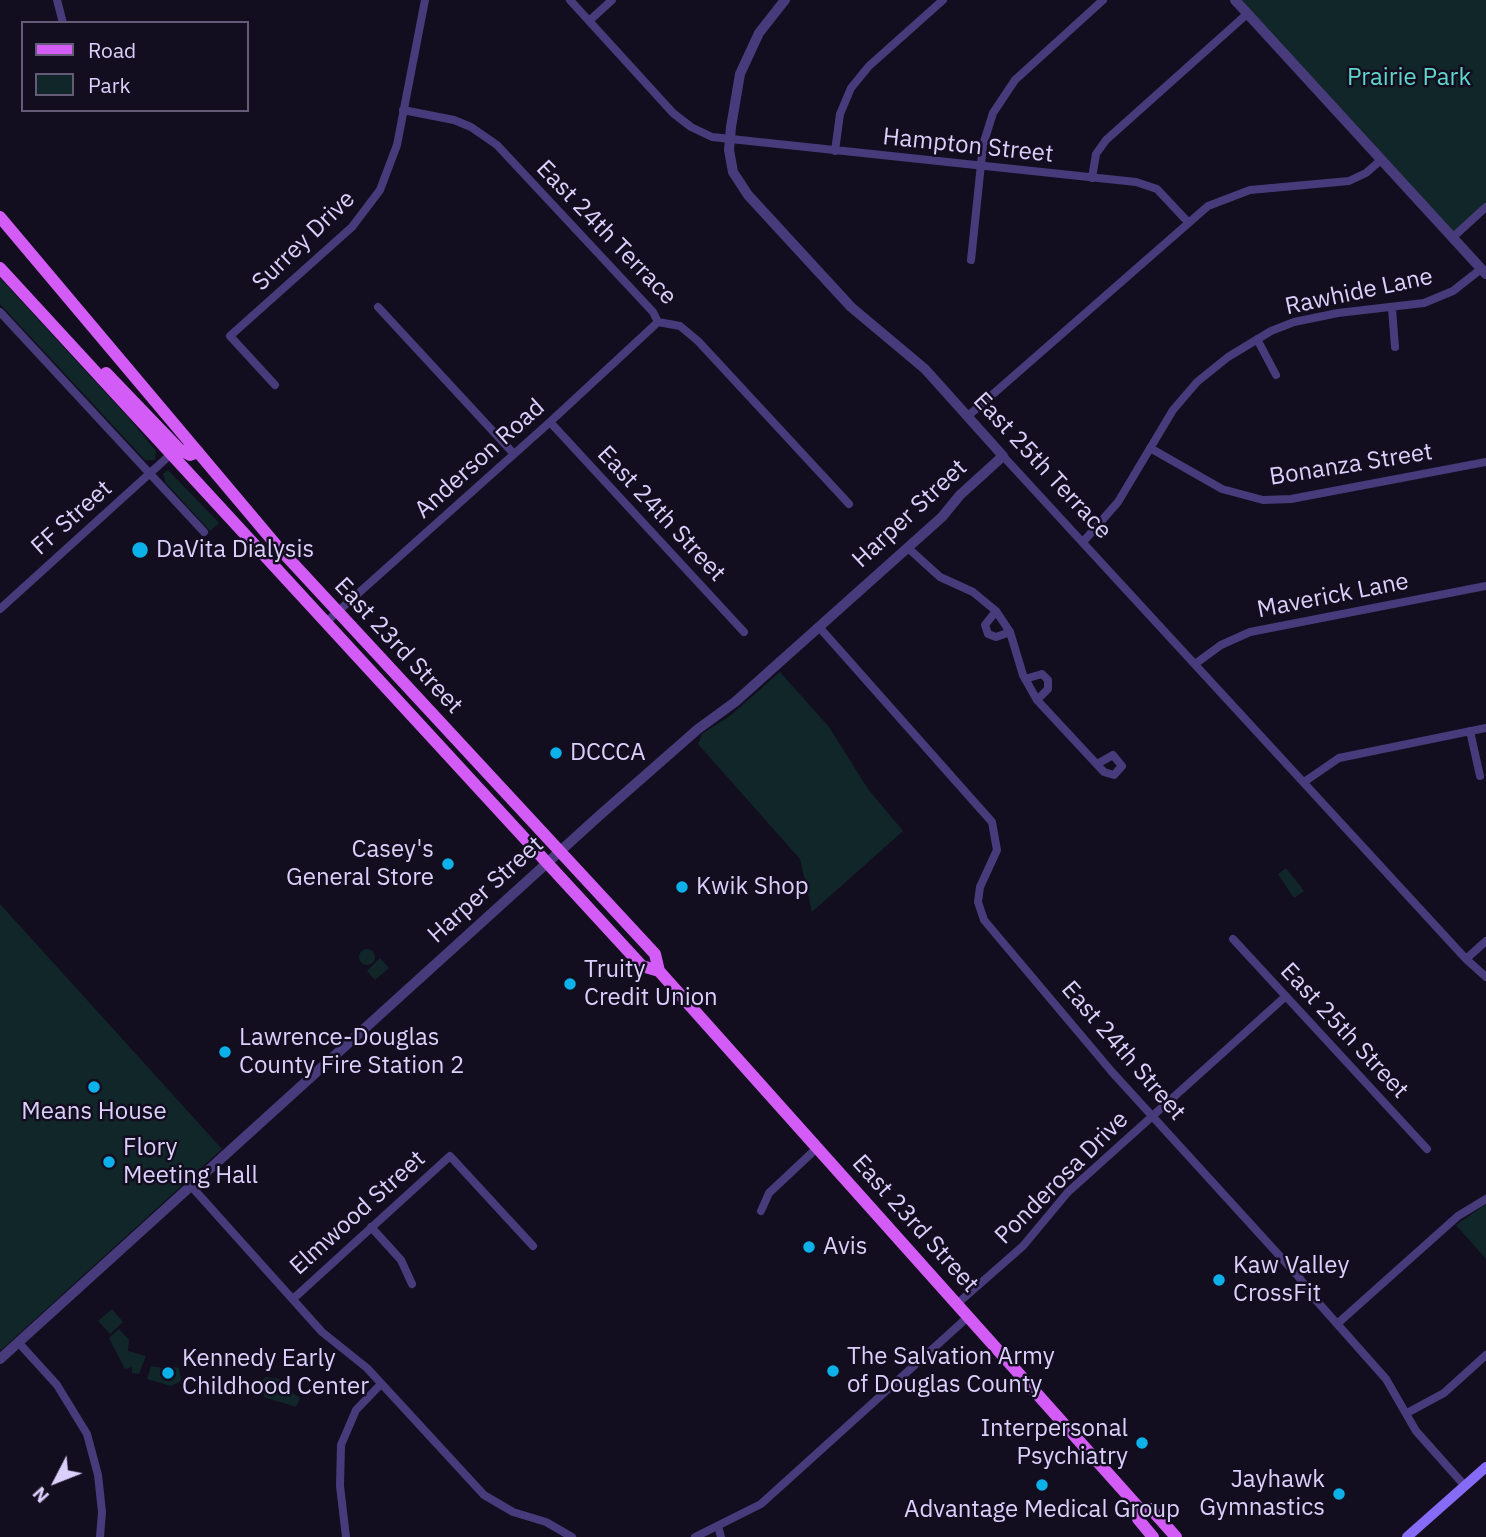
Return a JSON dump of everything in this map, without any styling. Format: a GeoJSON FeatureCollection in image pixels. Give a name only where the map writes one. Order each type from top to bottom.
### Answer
{"type":"FeatureCollection","features":[{"type":"Feature","properties":{"kind":"main road","name":"East 23rd Street"},"geometry":{"type":"LineString","coordinates":[[0,217],[254,520],[654,954],[659,971],[1139,1508],[1151,1509],[1176,1537]]}},
{"type":"Feature","properties":{"kind":"main road","name":"East 23rd Street"},"geometry":{"type":"LineString","coordinates":[[0,268],[642,965],[659,971]]}},
{"type":"Feature","properties":{"kind":"main road"},"geometry":{"type":"LineString","coordinates":[[77,353],[99,366],[183,453],[190,456],[198,452]]}},
{"type":"Feature","properties":{"kind":"main road"},"geometry":{"type":"LineString","coordinates":[[1408,1537],[1486,1467]]}},
{"type":"Feature","properties":{"kind":"main road","name":"East 23rd Street"},"geometry":{"type":"LineString","coordinates":[[1139,1508],[1138,1520],[1156,1537]]}},
{"type":"Feature","properties":{"kind":"street"},"geometry":{"type":"LineString","coordinates":[[57,0],[62,21]]}},
{"type":"Feature","properties":{"kind":"street","name":"Surrey Drive"},"geometry":{"type":"LineString","coordinates":[[275,385],[230,336],[352,227],[372,204],[393,161],[425,0]]}},
{"type":"Feature","properties":{"kind":"street"},"geometry":{"type":"LineString","coordinates":[[570,0],[673,113],[702,133],[730,140]]}},
{"type":"Feature","properties":{"kind":"street"},"geometry":{"type":"LineString","coordinates":[[589,21],[612,0]]}},
{"type":"Feature","properties":{"kind":"street","name":"East 25th Terrace"},"geometry":{"type":"LineString","coordinates":[[785,0],[767,21],[746,58],[735,92],[730,140],[733,172],[748,195],[851,307],[925,369],[1466,959],[1486,977]]}},
{"type":"Feature","properties":{"kind":"street"},"geometry":{"type":"LineString","coordinates":[[835,151],[840,114],[850,88],[869,66],[943,0]]}},
{"type":"Feature","properties":{"kind":"street"},"geometry":{"type":"LineString","coordinates":[[971,260],[981,166],[989,123],[1007,91],[1024,71],[1103,0]]}},
{"type":"Feature","properties":{"kind":"street"},"geometry":{"type":"LineString","coordinates":[[1235,0],[1484,271]]}},
{"type":"Feature","properties":{"kind":"street"},"geometry":{"type":"LineString","coordinates":[[1092,178],[1096,154],[1106,140],[1247,14]]}},
{"type":"Feature","properties":{"kind":"street","name":"East 24th Terrace"},"geometry":{"type":"LineString","coordinates":[[403,110],[454,120],[471,127],[496,145],[653,312],[658,322],[680,326],[698,341],[849,504]]}},
{"type":"Feature","properties":{"kind":"street","name":"Hampton Street"},"geometry":{"type":"LineString","coordinates":[[730,140],[1148,185],[1157,189],[1187,221]]}},
{"type":"Feature","properties":{"kind":"street"},"geometry":{"type":"LineString","coordinates":[[968,416],[1187,221],[1208,206],[1250,190],[1349,181],[1366,173],[1381,160]]}},
{"type":"Feature","properties":{"kind":"street"},"geometry":{"type":"LineString","coordinates":[[1452,238],[1486,207]]}},
{"type":"Feature","properties":{"kind":"street","name":"Rawhide Lane"},"geometry":{"type":"LineString","coordinates":[[1083,542],[1118,502],[1173,410],[1197,382],[1228,356],[1257,339],[1318,316],[1392,308],[1438,298],[1484,271]]}},
{"type":"Feature","properties":{"kind":"street"},"geometry":{"type":"LineString","coordinates":[[378,307],[514,454]]}},
{"type":"Feature","properties":{"kind":"street"},"geometry":{"type":"LineString","coordinates":[[1392,308],[1395,346]]}},
{"type":"Feature","properties":{"kind":"street"},"geometry":{"type":"LineString","coordinates":[[0,312],[204,532]]}},
{"type":"Feature","properties":{"kind":"street","name":"Anderson Road"},"geometry":{"type":"LineString","coordinates":[[325,623],[658,322]]}},
{"type":"Feature","properties":{"kind":"street"},"geometry":{"type":"LineString","coordinates":[[1257,339],[1276,375]]}},
{"type":"Feature","properties":{"kind":"street","name":"East 24th Street"},"geometry":{"type":"LineString","coordinates":[[550,422],[744,632]]}},
{"type":"Feature","properties":{"kind":"street","name":"Bonanza Street"},"geometry":{"type":"LineString","coordinates":[[1150,448],[1222,489],[1263,500],[1291,499],[1486,462]]}},
{"type":"Feature","properties":{"kind":"street","name":"FF Street"},"geometry":{"type":"LineString","coordinates":[[0,609],[170,455]]}},
{"type":"Feature","properties":{"kind":"street","name":"Harper Street"},"geometry":{"type":"LineString","coordinates":[[0,1359],[547,863],[908,548],[1003,456]]}},
{"type":"Feature","properties":{"kind":"street"},"geometry":{"type":"LineString","coordinates":[[908,548],[940,577],[973,592],[996,611],[1010,632],[1025,679],[1037,700],[1097,764]]}},
{"type":"Feature","properties":{"kind":"street","name":"Maverick Lane"},"geometry":{"type":"LineString","coordinates":[[1195,664],[1221,645],[1250,632],[1486,586]]}},
{"type":"Feature","properties":{"kind":"street"},"geometry":{"type":"LineString","coordinates":[[996,611],[985,625],[988,634],[996,637],[1010,632]]}},
{"type":"Feature","properties":{"kind":"street","name":"East 24th Street"},"geometry":{"type":"LineString","coordinates":[[819,627],[992,822],[997,850],[980,887],[978,902],[984,920],[1152,1116],[1298,1276],[1386,1379],[1420,1436],[1465,1486]]}},
{"type":"Feature","properties":{"kind":"street"},"geometry":{"type":"LineString","coordinates":[[1025,679],[1042,674],[1048,680],[1048,689],[1037,700]]}},
{"type":"Feature","properties":{"kind":"street"},"geometry":{"type":"LineString","coordinates":[[1304,782],[1339,758],[1486,728]]}},
{"type":"Feature","properties":{"kind":"street"},"geometry":{"type":"LineString","coordinates":[[1470,731],[1480,776]]}},
{"type":"Feature","properties":{"kind":"street","name":"East 25th Street"},"geometry":{"type":"LineString","coordinates":[[1233,939],[1427,1149]]}},
{"type":"Feature","properties":{"kind":"street"},"geometry":{"type":"LineString","coordinates":[[1466,959],[1486,941]]}},
{"type":"Feature","properties":{"kind":"street","name":"Ponderosa Drive"},"geometry":{"type":"LineString","coordinates":[[958,1303],[1023,1246],[1068,1192],[1286,996]]}},
{"type":"Feature","properties":{"kind":"street"},"geometry":{"type":"LineString","coordinates":[[761,1211],[769,1193],[818,1147]]}},
{"type":"Feature","properties":{"kind":"street","name":"Elmwood Street"},"geometry":{"type":"LineString","coordinates":[[293,1299],[450,1156],[533,1246]]}},
{"type":"Feature","properties":{"kind":"street"},"geometry":{"type":"LineString","coordinates":[[191,1186],[322,1332],[381,1384],[484,1495],[513,1512],[547,1522],[572,1537]]}},
{"type":"Feature","properties":{"kind":"street"},"geometry":{"type":"LineString","coordinates":[[1337,1324],[1468,1207],[1486,1199]]}},
{"type":"Feature","properties":{"kind":"street"},"geometry":{"type":"LineString","coordinates":[[371,1227],[401,1260],[412,1284]]}},
{"type":"Feature","properties":{"kind":"street"},"geometry":{"type":"LineString","coordinates":[[695,1537],[761,1504],[969,1316]]}},
{"type":"Feature","properties":{"kind":"street"},"geometry":{"type":"LineString","coordinates":[[18,1342],[57,1385],[87,1434],[99,1475],[102,1512],[100,1537]]}},
{"type":"Feature","properties":{"kind":"street"},"geometry":{"type":"LineString","coordinates":[[1407,1413],[1444,1393],[1486,1356]]}},
{"type":"Feature","properties":{"kind":"street"},"geometry":{"type":"LineString","coordinates":[[346,1537],[340,1486],[341,1445],[356,1410],[381,1384]]}},
{"type":"Feature","properties":{"kind":"street"},"geometry":{"type":"LineString","coordinates":[[718,1526],[721,1537]]}},
{"type":"Feature","properties":{"kind":"green space","name":"Prairie Park"},"geometry":{"type":"Polygon","coordinates":[[[1235,0],[1486,0],[1486,207],[1452,238],[1235,0]]]}},
{"type":"Feature","properties":{"kind":"green space"},"geometry":{"type":"Polygon","coordinates":[[[0,278],[128,417],[156,451],[155,460],[145,460],[0,304],[0,278]]]}},
{"type":"Feature","properties":{"kind":"green space"},"geometry":{"type":"Polygon","coordinates":[[[168,470],[219,523],[210,531],[166,483],[163,474],[168,470]]]}},
{"type":"Feature","properties":{"kind":"green space"},"geometry":{"type":"Polygon","coordinates":[[[780,672],[829,727],[868,789],[903,831],[812,912],[800,859],[698,744],[702,734],[731,715],[780,672]]]}},
{"type":"Feature","properties":{"kind":"green space"},"geometry":{"type":"Polygon","coordinates":[[[1286,868],[1304,891],[1294,898],[1278,874],[1286,868]]]}},
{"type":"Feature","properties":{"kind":"green space"},"geometry":{"type":"Polygon","coordinates":[[[0,904],[222,1149],[0,1351],[0,904]]]}},
{"type":"Feature","properties":{"kind":"green space"},"geometry":{"type":"Polygon","coordinates":[[[367,949],[373,951],[373,963],[367,965],[361,963],[359,957],[361,951],[367,949]]]}},
{"type":"Feature","properties":{"kind":"green space"},"geometry":{"type":"Polygon","coordinates":[[[380,958],[389,968],[375,980],[367,971],[380,958]]]}},
{"type":"Feature","properties":{"kind":"green space"},"geometry":{"type":"Polygon","coordinates":[[[1486,1204],[1486,1259],[1456,1225],[1486,1204]]]}},
{"type":"Feature","properties":{"kind":"green space"},"geometry":{"type":"Polygon","coordinates":[[[112,1309],[123,1322],[110,1334],[98,1321],[112,1309]]]}},
{"type":"Feature","properties":{"kind":"green space"},"geometry":{"type":"Polygon","coordinates":[[[119,1329],[129,1340],[128,1351],[146,1356],[139,1374],[132,1373],[132,1367],[125,1369],[109,1338],[119,1329]]]}},
{"type":"Feature","properties":{"kind":"green space"},"geometry":{"type":"Polygon","coordinates":[[[164,1365],[179,1368],[181,1381],[171,1386],[147,1379],[151,1366],[163,1368],[164,1365]]]}},
{"type":"Feature","properties":{"kind":"green space"},"geometry":{"type":"Polygon","coordinates":[[[266,1377],[280,1379],[284,1387],[300,1398],[296,1407],[264,1397],[262,1381],[266,1377]]]}},
{"type":"Feature","properties":{"kind":"place","name":"DaVita Dialysis"},"geometry":{"type":"Point","coordinates":[140,550]}},
{"type":"Feature","properties":{"kind":"place","name":"DCCCA"},"geometry":{"type":"Point","coordinates":[556,753]}},
{"type":"Feature","properties":{"kind":"place","name":"Casey's General Store"},"geometry":{"type":"Point","coordinates":[448,864]}},
{"type":"Feature","properties":{"kind":"place","name":"Kwik Shop"},"geometry":{"type":"Point","coordinates":[682,887]}},
{"type":"Feature","properties":{"kind":"place","name":"Truity Credit Union"},"geometry":{"type":"Point","coordinates":[570,984]}},
{"type":"Feature","properties":{"kind":"place","name":"Lawrence-Douglas County Fire Station 2"},"geometry":{"type":"Point","coordinates":[225,1052]}},
{"type":"Feature","properties":{"kind":"place","name":"Means House"},"geometry":{"type":"Point","coordinates":[94,1087]}},
{"type":"Feature","properties":{"kind":"place","name":"Flory Meeting Hall"},"geometry":{"type":"Point","coordinates":[109,1162]}},
{"type":"Feature","properties":{"kind":"place","name":"Avis"},"geometry":{"type":"Point","coordinates":[809,1247]}},
{"type":"Feature","properties":{"kind":"place","name":"Kaw Valley CrossFit"},"geometry":{"type":"Point","coordinates":[1219,1280]}},
{"type":"Feature","properties":{"kind":"place","name":"The Salvation Army of Douglas County"},"geometry":{"type":"Point","coordinates":[833,1371]}},
{"type":"Feature","properties":{"kind":"place","name":"Kennedy Early Childhood Center"},"geometry":{"type":"Point","coordinates":[168,1373]}},
{"type":"Feature","properties":{"kind":"place","name":"Interpersonal Psychiatry"},"geometry":{"type":"Point","coordinates":[1142,1443]}},
{"type":"Feature","properties":{"kind":"place","name":"Advantage Medical Group"},"geometry":{"type":"Point","coordinates":[1042,1485]}},
{"type":"Feature","properties":{"kind":"place","name":"Jayhawk Gymnastics"},"geometry":{"type":"Point","coordinates":[1339,1494]}}]}
